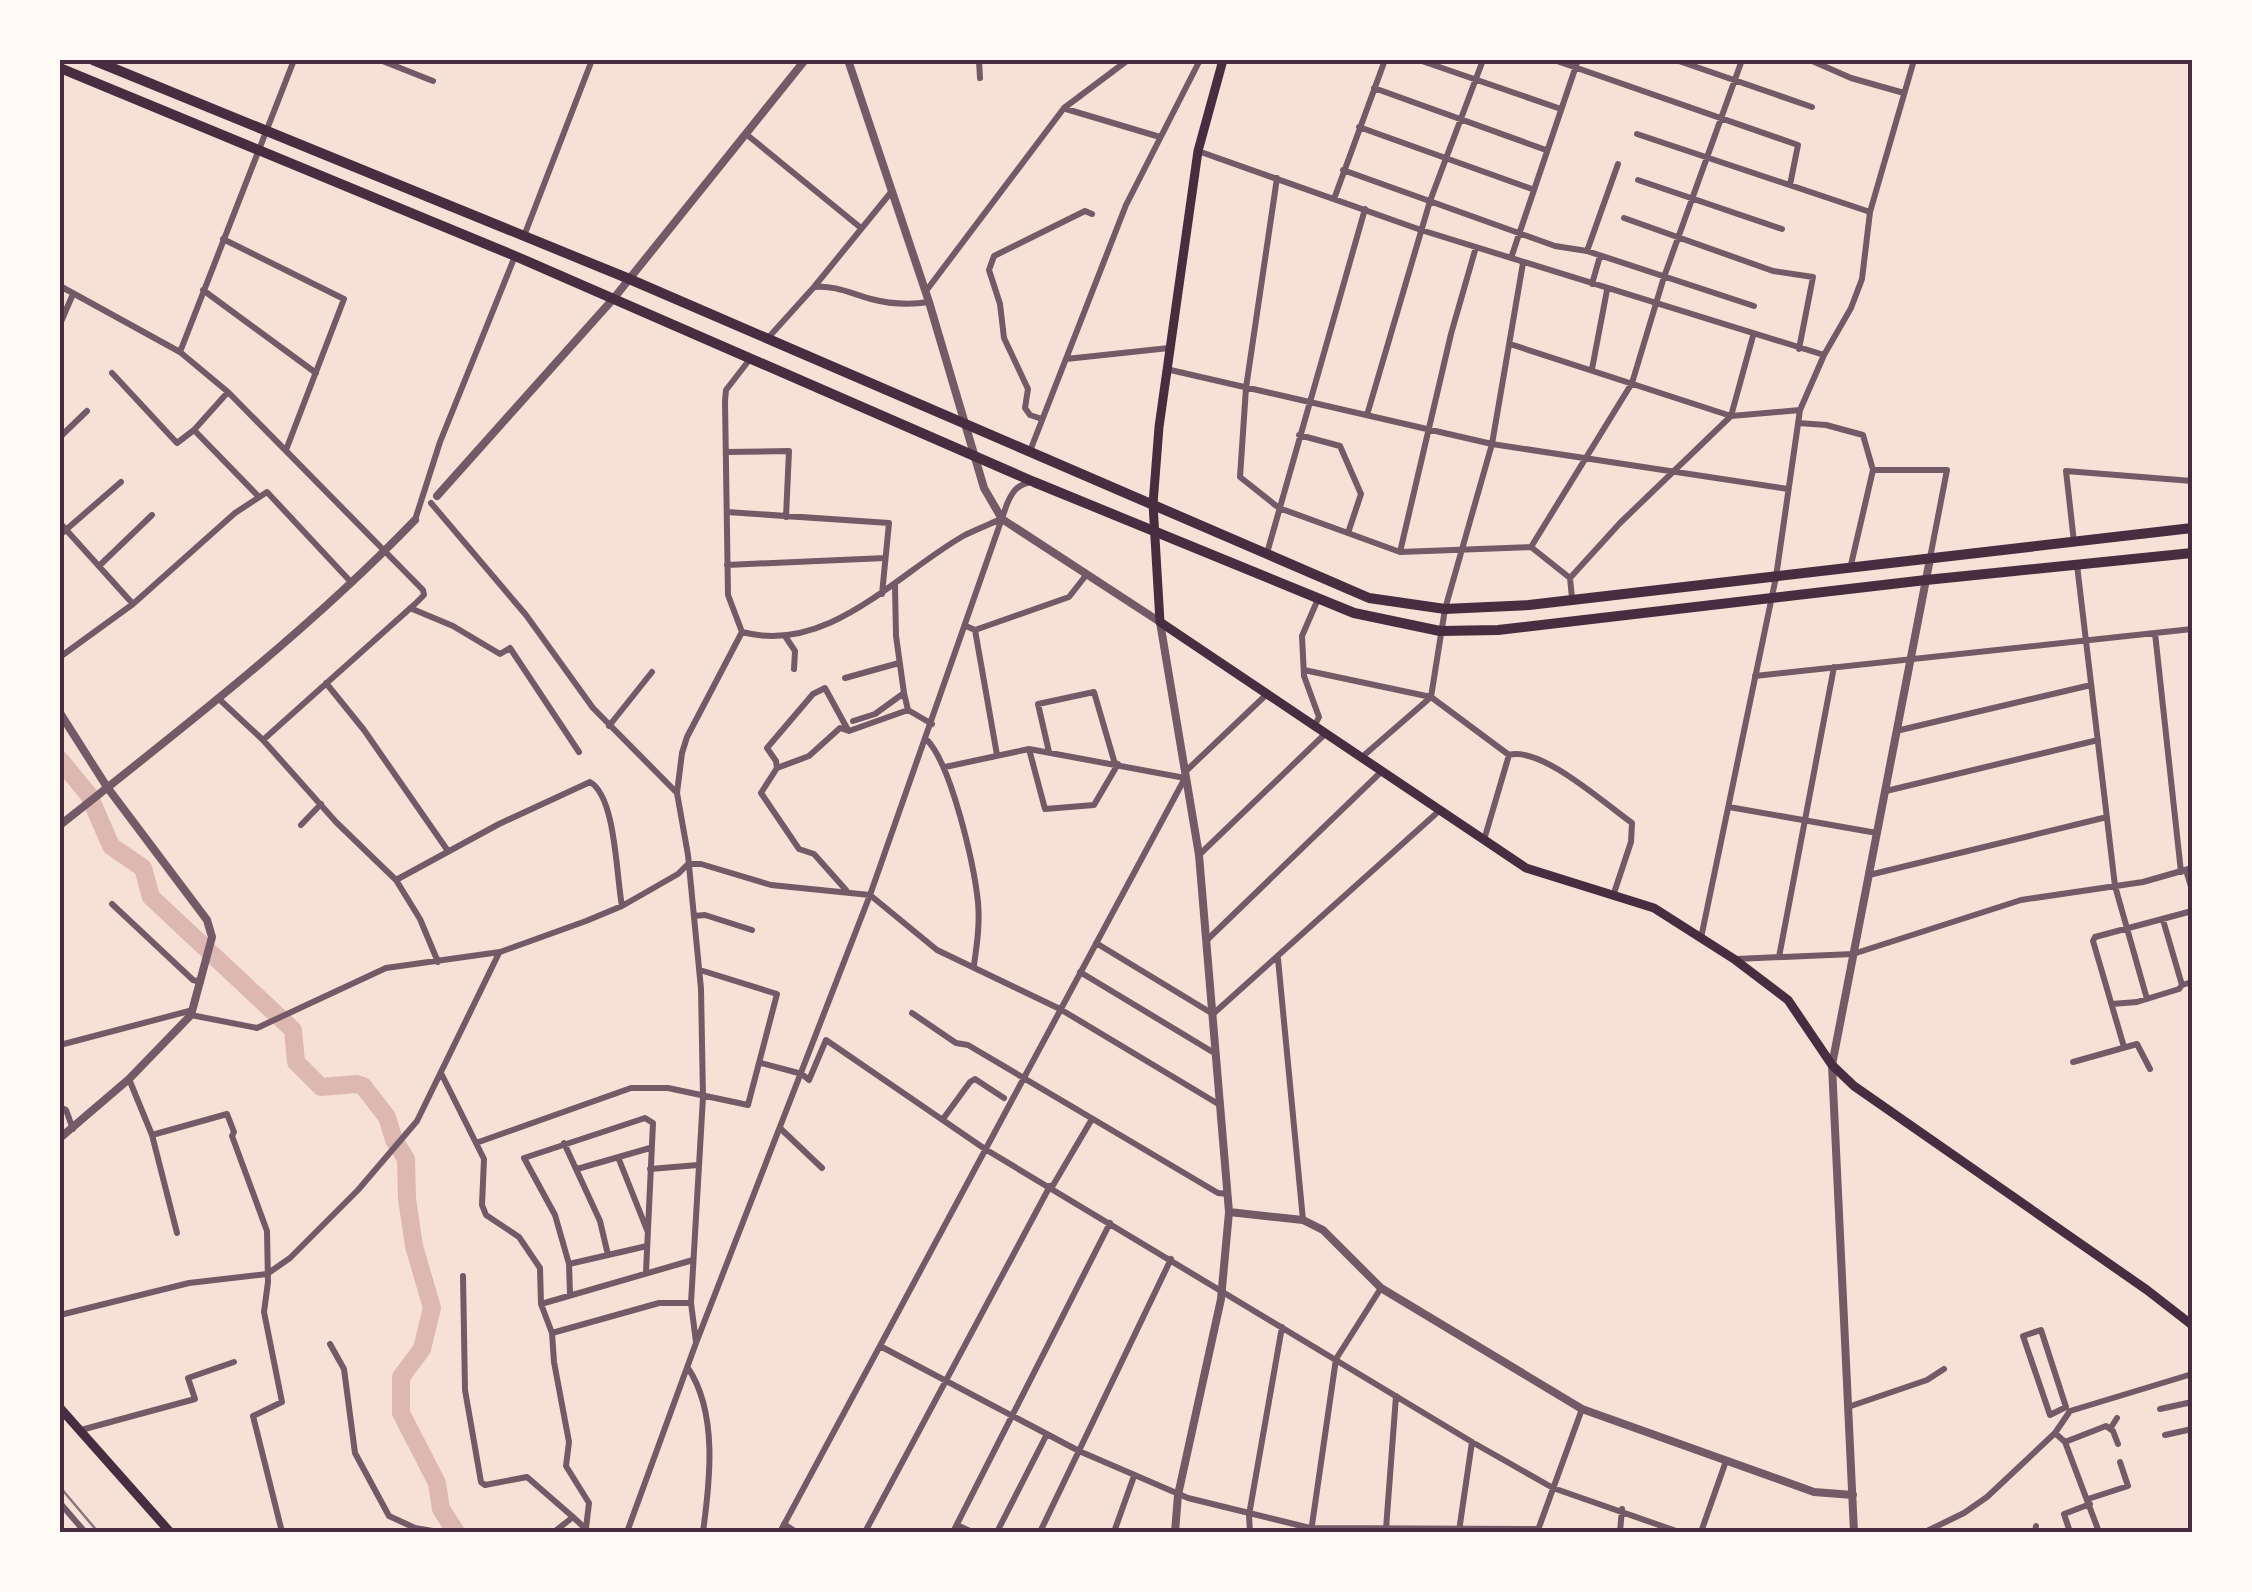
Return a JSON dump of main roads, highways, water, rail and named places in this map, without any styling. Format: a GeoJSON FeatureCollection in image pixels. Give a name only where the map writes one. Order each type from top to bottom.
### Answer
{"type":"FeatureCollection","features":[{"type":"Feature","properties":{"kind":"highway"},"geometry":{"type":"LineString","coordinates":[[93,60],[627,278],[1368,598],[1445,609],[1528,605],[2192,528]]}},
{"type":"Feature","properties":{"kind":"highway"},"geometry":{"type":"LineString","coordinates":[[60,68],[259,148],[1034,482],[1354,613],[1440,631],[1498,630],[2192,553]]}},
{"type":"Feature","properties":{"kind":"main road"},"geometry":{"type":"LineString","coordinates":[[1223,60],[1198,151],[1166,369],[1154,504],[1160,622],[1526,868],[1654,908],[1734,959],[1788,1000],[1832,1065],[1883,1107],[2192,1325]]}},
{"type":"Feature","properties":{"kind":"main road"},"geometry":{"type":"LineString","coordinates":[[60,1408],[170,1532]]}},
{"type":"Feature","properties":{"kind":"waterway"},"geometry":{"type":"LineString","coordinates":[[60,760],[89,795],[111,846],[143,868],[151,897],[293,1030],[296,1062],[321,1087],[363,1086],[387,1117],[394,1140],[406,1159],[414,1246],[432,1308],[422,1349],[401,1377],[401,1413],[437,1483],[441,1509],[456,1532]]}},
{"type":"Feature","properties":{"kind":"railway"},"geometry":{"type":"LineString","coordinates":[[60,1487],[98,1532]]}}]}
